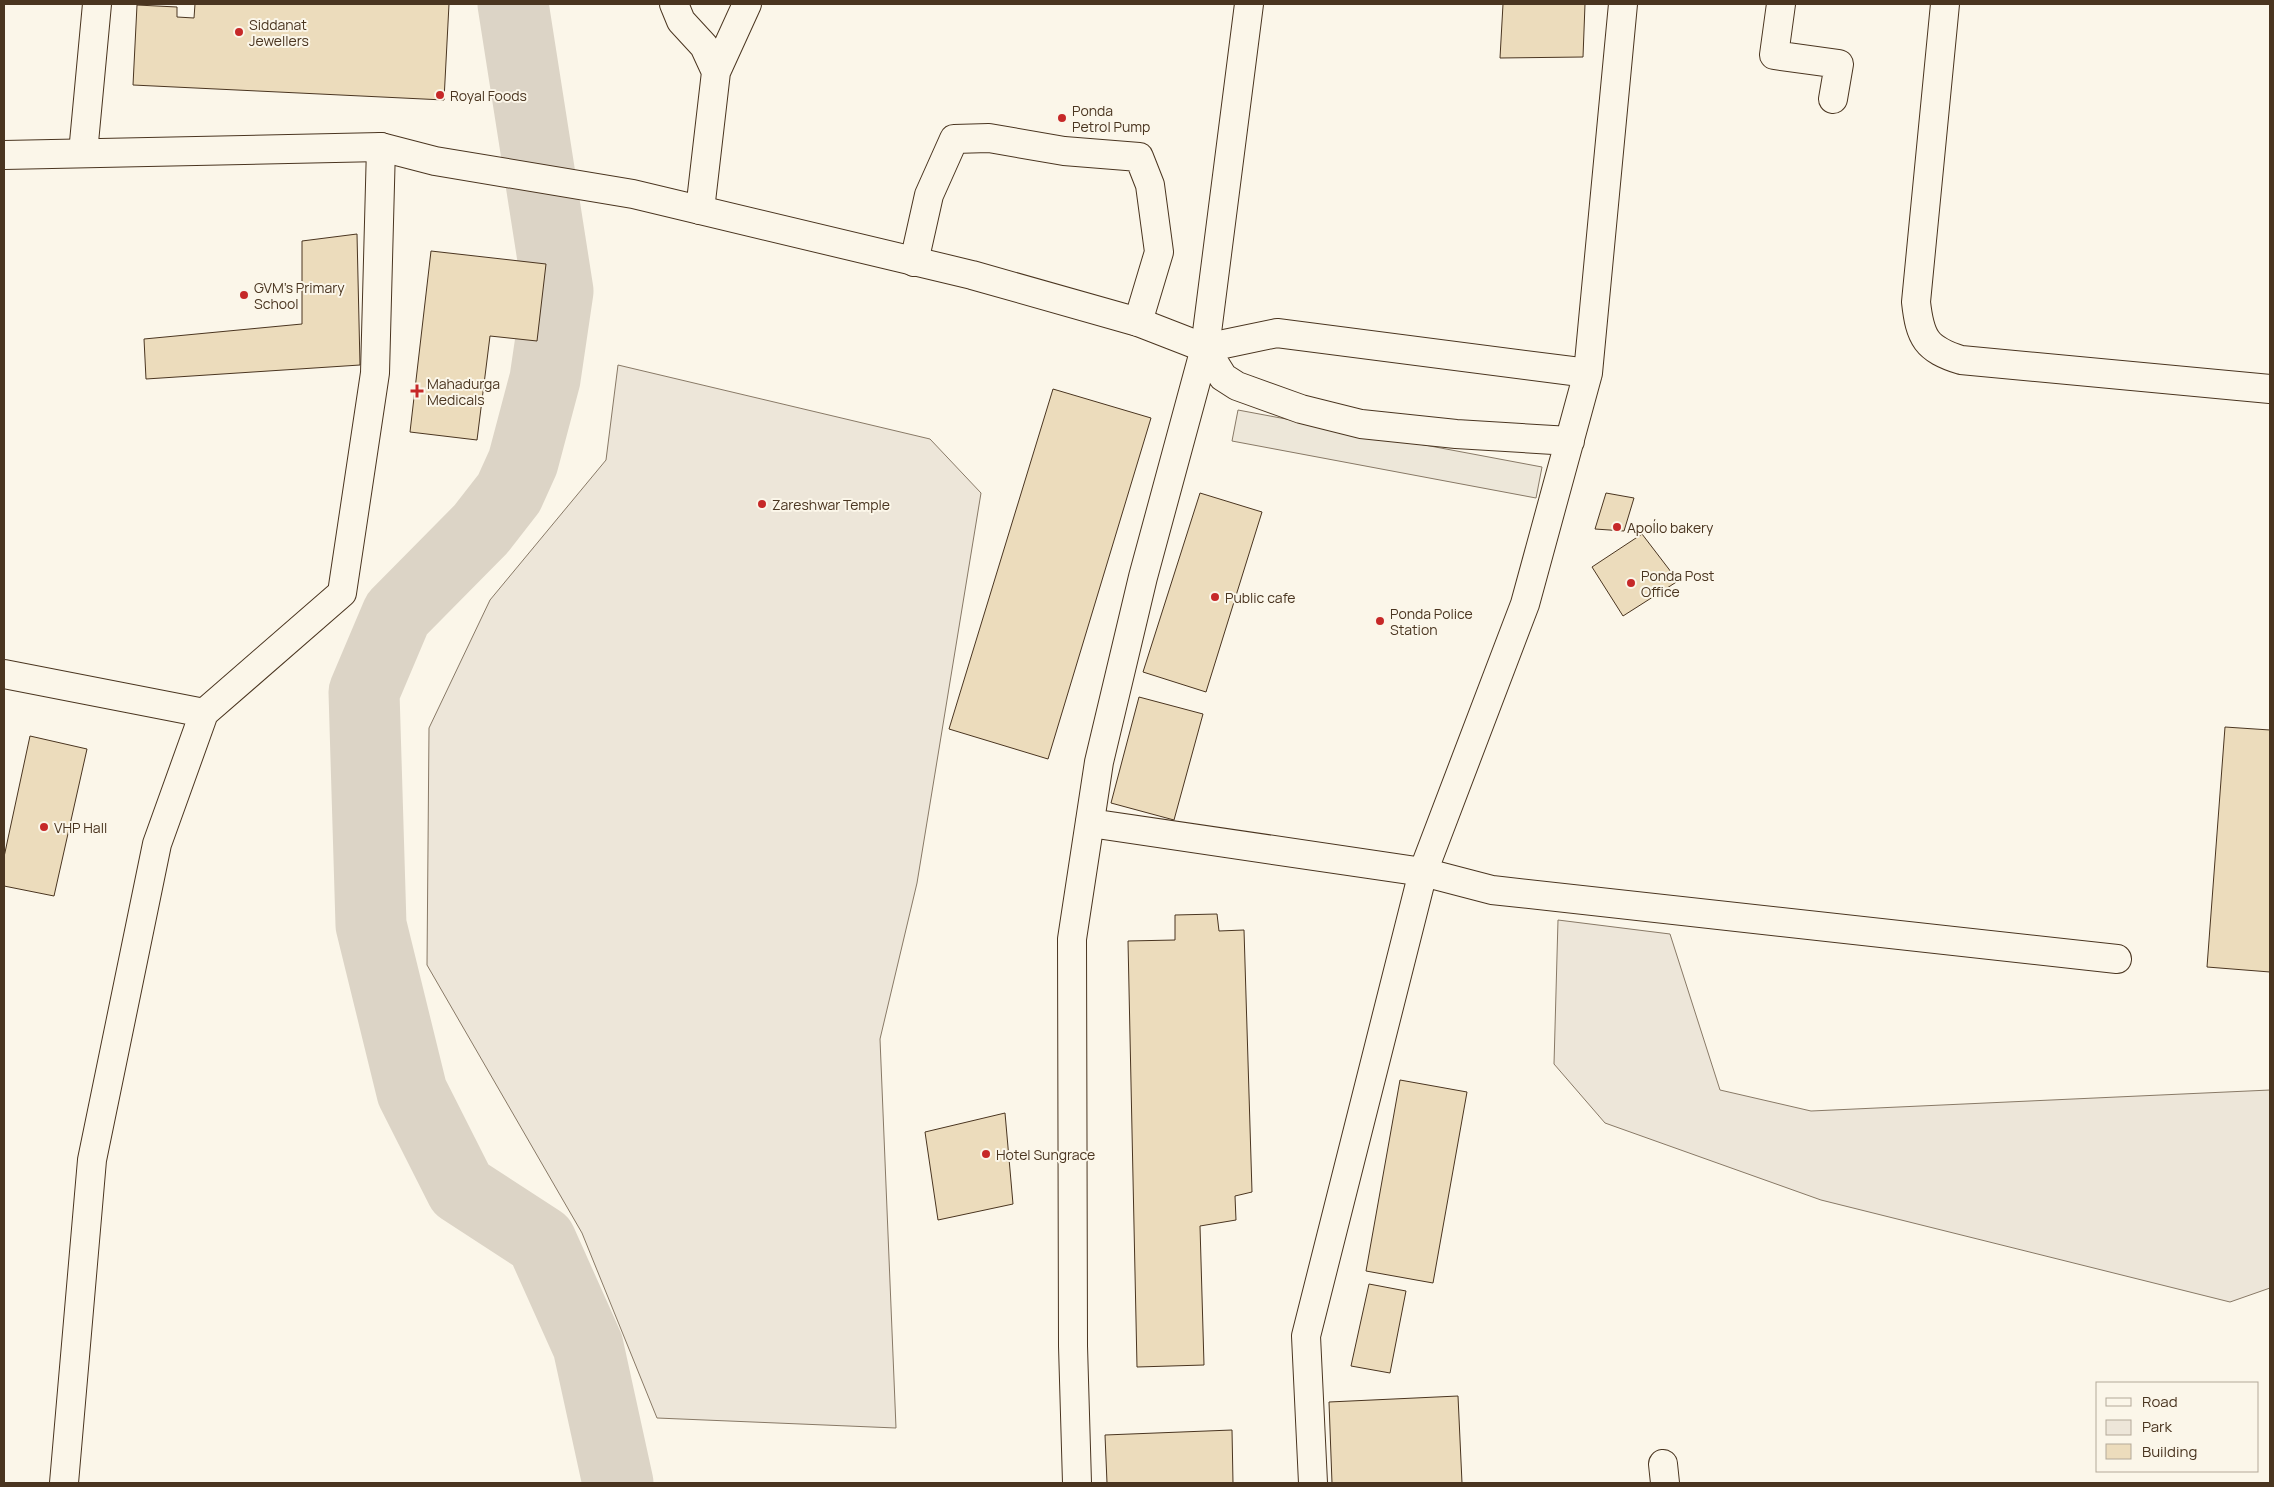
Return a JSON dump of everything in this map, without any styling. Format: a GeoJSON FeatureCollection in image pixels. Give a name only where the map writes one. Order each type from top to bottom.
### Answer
{"type":"FeatureCollection","features":[{"type":"Feature","properties":{"kind":"main road"},"geometry":{"type":"LineString","coordinates":[[83,153],[97,4]]}},
{"type":"Feature","properties":{"kind":"main road"},"geometry":{"type":"LineString","coordinates":[[674,4],[681,21],[704,46],[716,72]]}},
{"type":"Feature","properties":{"kind":"main road"},"geometry":{"type":"LineString","coordinates":[[700,210],[716,72],[747,4]]}},
{"type":"Feature","properties":{"kind":"main road"},"geometry":{"type":"LineString","coordinates":[[1077,1483],[1073,1346],[1072,939],[1099,762],[1143,578],[1205,348],[1249,4]]}},
{"type":"Feature","properties":{"kind":"main road"},"geometry":{"type":"LineString","coordinates":[[1313,1483],[1306,1336],[1423,872],[1525,604],[1588,372],[1624,4]]}},
{"type":"Feature","properties":{"kind":"main road"},"geometry":{"type":"LineString","coordinates":[[1781,4],[1774,55],[1838,64],[1834,99]]}},
{"type":"Feature","properties":{"kind":"main road"},"geometry":{"type":"LineString","coordinates":[[1945,4],[1916,302],[1919,324],[1928,344],[1941,354],[1961,360],[2270,389]]}},
{"type":"Feature","properties":{"kind":"main road"},"geometry":{"type":"LineString","coordinates":[[914,262],[928,195],[954,139],[989,138],[1064,150],[1139,157],[1150,185],[1159,252],[1138,322]]}},
{"type":"Feature","properties":{"kind":"main road"},"geometry":{"type":"LineString","coordinates":[[64,1483],[92,1160],[157,844],[204,713],[342,593],[375,373],[381,147]]}},
{"type":"Feature","properties":{"kind":"main road"},"geometry":{"type":"LineString","coordinates":[[4,155],[381,147],[435,161],[633,194],[972,275],[1138,322],[1205,348],[1277,333],[1588,372]]}},
{"type":"Feature","properties":{"kind":"main road"},"geometry":{"type":"LineString","coordinates":[[1205,348],[1222,377],[1237,386],[1301,409],[1361,424],[1456,434],[1570,441]]}},
{"type":"Feature","properties":{"kind":"main road"},"geometry":{"type":"LineString","coordinates":[[4,674],[204,713]]}},
{"type":"Feature","properties":{"kind":"main road"},"geometry":{"type":"LineString","coordinates":[[1090,823],[1423,872],[1492,890],[2117,959]]}},
{"type":"Feature","properties":{"kind":"green space"},"geometry":{"type":"Polygon","coordinates":[[[618,365],[930,439],[981,493],[917,883],[880,1039],[896,1428],[657,1418],[582,1233],[427,965],[429,728],[490,600],[606,460],[618,365]]]}},
{"type":"Feature","properties":{"kind":"green space"},"geometry":{"type":"Polygon","coordinates":[[[1558,920],[1670,934],[1720,1090],[1811,1111],[2270,1090],[2270,1288],[2230,1302],[1821,1200],[1605,1123],[1554,1064],[1558,920]]]}},
{"type":"Feature","properties":{"kind":"shaded area"},"geometry":{"type":"Polygon","coordinates":[[[1238,410],[1542,467],[1536,498],[1232,441],[1238,410]]]}},
{"type":"Feature","properties":{"kind":"building"},"geometry":{"type":"Polygon","coordinates":[[[195,4],[449,4],[444,100],[133,85],[137,5],[177,7],[177,17],[194,18],[195,4]]]}},
{"type":"Feature","properties":{"kind":"building"},"geometry":{"type":"Polygon","coordinates":[[[1503,4],[1585,4],[1583,57],[1500,58],[1503,4]]]}},
{"type":"Feature","properties":{"kind":"building"},"geometry":{"type":"Polygon","coordinates":[[[357,234],[360,365],[146,379],[144,339],[302,324],[302,241],[357,234]]]}},
{"type":"Feature","properties":{"kind":"building"},"geometry":{"type":"Polygon","coordinates":[[[431,251],[546,264],[537,341],[490,336],[477,440],[410,432],[431,251]]]}},
{"type":"Feature","properties":{"kind":"building"},"geometry":{"type":"Polygon","coordinates":[[[1053,389],[1151,418],[1048,759],[949,729],[1053,389]]]}},
{"type":"Feature","properties":{"kind":"building"},"geometry":{"type":"Polygon","coordinates":[[[1200,493],[1262,512],[1206,692],[1143,672],[1200,493]]]}},
{"type":"Feature","properties":{"kind":"building"},"geometry":{"type":"Polygon","coordinates":[[[1606,493],[1634,498],[1624,531],[1595,529],[1606,493]]]}},
{"type":"Feature","properties":{"kind":"building"},"geometry":{"type":"Polygon","coordinates":[[[1642,534],[1678,581],[1623,616],[1592,567],[1642,534]]]}},
{"type":"Feature","properties":{"kind":"building"},"geometry":{"type":"Polygon","coordinates":[[[1139,697],[1203,714],[1174,820],[1111,803],[1139,697]]]}},
{"type":"Feature","properties":{"kind":"building"},"geometry":{"type":"Polygon","coordinates":[[[2225,727],[2270,730],[2270,972],[2207,967],[2225,727]]]}},
{"type":"Feature","properties":{"kind":"building"},"geometry":{"type":"Polygon","coordinates":[[[30,736],[87,749],[54,896],[4,886],[4,857],[30,736]]]}},
{"type":"Feature","properties":{"kind":"building"},"geometry":{"type":"Polygon","coordinates":[[[1217,914],[1219,931],[1244,930],[1252,1192],[1235,1196],[1236,1220],[1200,1226],[1204,1365],[1137,1367],[1128,941],[1175,940],[1175,915],[1217,914]]]}},
{"type":"Feature","properties":{"kind":"building"},"geometry":{"type":"Polygon","coordinates":[[[1400,1080],[1467,1092],[1433,1283],[1366,1271],[1400,1080]]]}},
{"type":"Feature","properties":{"kind":"building"},"geometry":{"type":"Polygon","coordinates":[[[1005,1113],[1013,1204],[938,1220],[925,1132],[1005,1113]]]}},
{"type":"Feature","properties":{"kind":"building"},"geometry":{"type":"Polygon","coordinates":[[[1369,1284],[1406,1291],[1390,1373],[1351,1366],[1369,1284]]]}},
{"type":"Feature","properties":{"kind":"building"},"geometry":{"type":"Polygon","coordinates":[[[1458,1396],[1462,1483],[1332,1483],[1329,1402],[1458,1396]]]}},
{"type":"Feature","properties":{"kind":"building"},"geometry":{"type":"Polygon","coordinates":[[[1232,1430],[1233,1483],[1107,1483],[1105,1435],[1232,1430]]]}},
{"type":"Feature","properties":{"kind":"waterway"},"geometry":{"type":"LineString","coordinates":[[513,4],[558,291],[545,379],[523,462],[509,493],[481,529],[397,614],[364,692],[371,925],[412,1092],[461,1189],[541,1241],[588,1346],[618,1483]]}},
{"type":"Feature","properties":{"kind":"place","name":"Siddanat Jewellers"},"geometry":{"type":"Point","coordinates":[239,32]}},
{"type":"Feature","properties":{"kind":"place","name":"Royal Foods"},"geometry":{"type":"Point","coordinates":[440,95]}},
{"type":"Feature","properties":{"kind":"place","name":"Ponda Petrol Pump"},"geometry":{"type":"Point","coordinates":[1062,118]}},
{"type":"Feature","properties":{"kind":"place","name":"GVM's Primary School"},"geometry":{"type":"Point","coordinates":[244,295]}},
{"type":"Feature","properties":{"kind":"place","name":"Mahadurga Medicals"},"geometry":{"type":"Point","coordinates":[417,391]}},
{"type":"Feature","properties":{"kind":"place","name":"Zareshwar Temple"},"geometry":{"type":"Point","coordinates":[762,504]}},
{"type":"Feature","properties":{"kind":"place","name":"Apoĺlo bakery"},"geometry":{"type":"Point","coordinates":[1617,527]}},
{"type":"Feature","properties":{"kind":"place","name":"Ponda Post Office"},"geometry":{"type":"Point","coordinates":[1631,583]}},
{"type":"Feature","properties":{"kind":"place","name":"Public cafe"},"geometry":{"type":"Point","coordinates":[1215,597]}},
{"type":"Feature","properties":{"kind":"place","name":"Ponda Police Station"},"geometry":{"type":"Point","coordinates":[1380,621]}},
{"type":"Feature","properties":{"kind":"place","name":"VHP Hall"},"geometry":{"type":"Point","coordinates":[44,827]}},
{"type":"Feature","properties":{"kind":"place","name":"Hotel Sungrace"},"geometry":{"type":"Point","coordinates":[986,1154]}}]}
